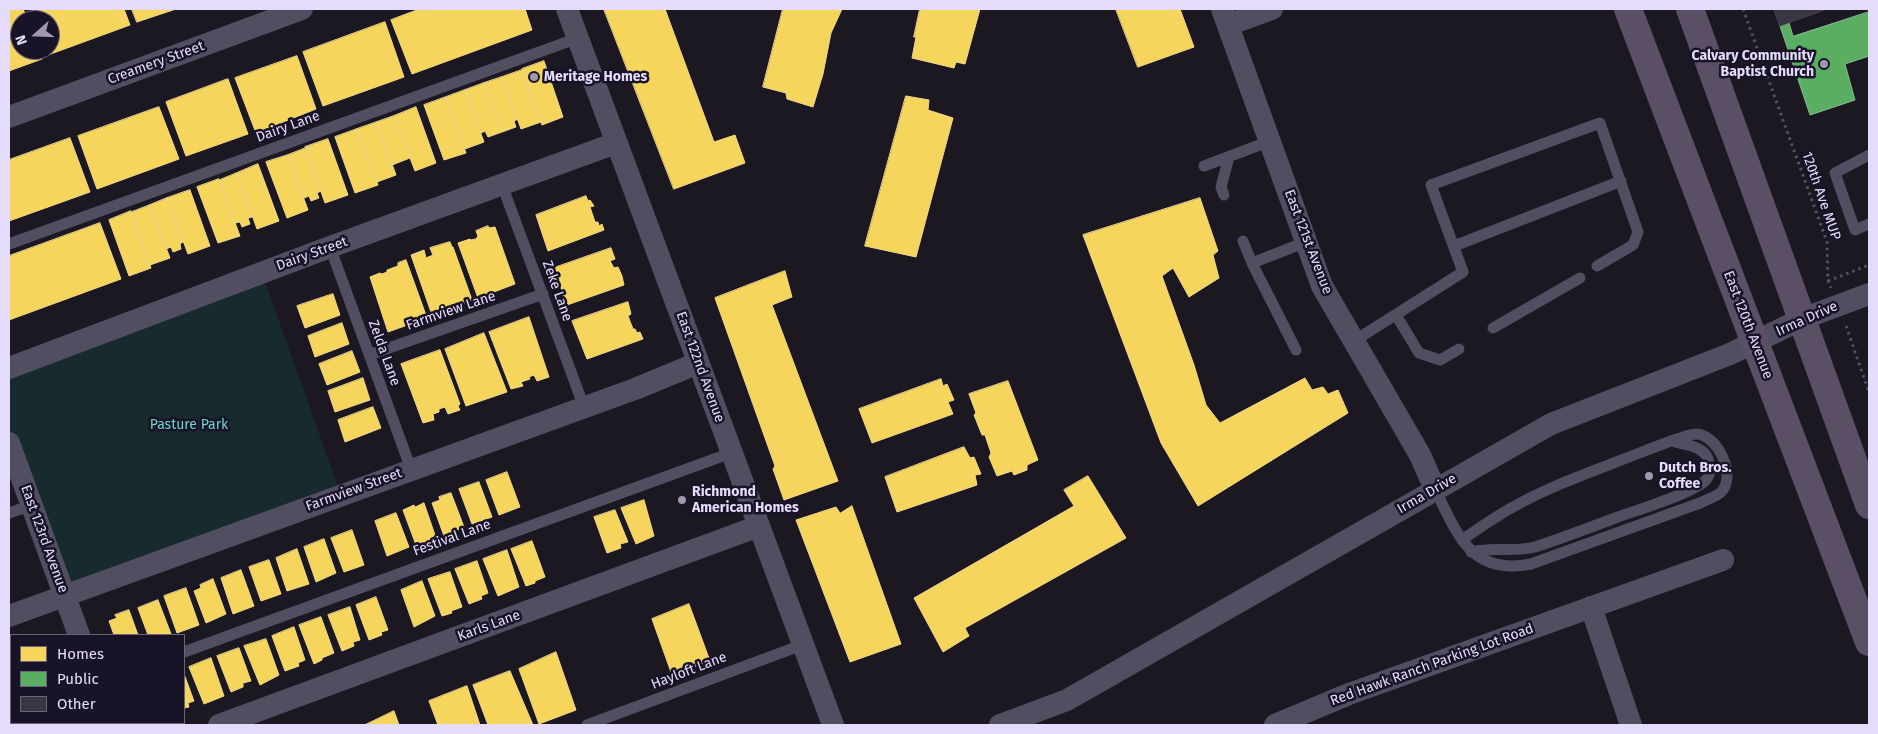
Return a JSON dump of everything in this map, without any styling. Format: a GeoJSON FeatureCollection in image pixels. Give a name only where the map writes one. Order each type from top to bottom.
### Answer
{"type":"FeatureCollection","features":[{"type":"Feature","properties":{"kind":"main road","name":"East 120th Avenue"},"geometry":{"type":"LineString","coordinates":[[1628,9],[1869,642]]}},
{"type":"Feature","properties":{"kind":"main road"},"geometry":{"type":"LineString","coordinates":[[1690,9],[1869,505]]}},
{"type":"Feature","properties":{"kind":"street","name":"Creamery Street"},"geometry":{"type":"LineString","coordinates":[[9,117],[302,9]]}},
{"type":"Feature","properties":{"kind":"street","name":"East 122nd Avenue"},"geometry":{"type":"LineString","coordinates":[[567,9],[833,725]]}},
{"type":"Feature","properties":{"kind":"street"},"geometry":{"type":"LineString","coordinates":[[1225,17],[1272,9]]}},
{"type":"Feature","properties":{"kind":"street","name":"East 121st Avenue"},"geometry":{"type":"LineString","coordinates":[[1225,17],[1322,286],[1420,455],[1435,489]]}},
{"type":"Feature","properties":{"kind":"street","name":"Dairy Street"},"geometry":{"type":"LineString","coordinates":[[9,368],[330,247],[616,144]]}},
{"type":"Feature","properties":{"kind":"street","name":"Irma Drive"},"geometry":{"type":"LineString","coordinates":[[1000,725],[1067,700],[1551,424],[1755,343],[1802,319],[1838,304],[1869,294]]}},
{"type":"Feature","properties":{"kind":"street","name":"Farmview Street"},"geometry":{"type":"LineString","coordinates":[[9,616],[584,407],[698,363]]}},
{"type":"Feature","properties":{"kind":"street","name":"East 123rd Avenue"},"geometry":{"type":"LineString","coordinates":[[9,443],[79,634]]}},
{"type":"Feature","properties":{"kind":"street","name":"Karls Lane"},"geometry":{"type":"LineString","coordinates":[[219,725],[759,526]]}},
{"type":"Feature","properties":{"kind":"street","name":"Red Hawk Ranch Parking Lot Road"},"geometry":{"type":"LineString","coordinates":[[1275,725],[1349,694],[1724,560]]}},
{"type":"Feature","properties":{"kind":"street"},"geometry":{"type":"LineString","coordinates":[[1591,607],[1631,725]]}},
{"type":"Feature","properties":{"kind":"lane","name":"Dairy Lane"},"geometry":{"type":"LineString","coordinates":[[9,244],[578,38]]}},
{"type":"Feature","properties":{"kind":"lane"},"geometry":{"type":"LineString","coordinates":[[1354,341],[1463,272],[1432,185],[1600,123],[1638,232],[1633,245],[1597,266]]}},
{"type":"Feature","properties":{"kind":"lane"},"geometry":{"type":"LineString","coordinates":[[1204,166],[1270,142]]}},
{"type":"Feature","properties":{"kind":"lane"},"geometry":{"type":"LineString","coordinates":[[1869,155],[1835,173],[1855,230],[1869,224]]}},
{"type":"Feature","properties":{"kind":"lane"},"geometry":{"type":"LineString","coordinates":[[1224,196],[1220,187],[1229,156]]}},
{"type":"Feature","properties":{"kind":"lane"},"geometry":{"type":"LineString","coordinates":[[1454,246],[1621,181]]}},
{"type":"Feature","properties":{"kind":"lane","name":"Zeke Lane"},"geometry":{"type":"LineString","coordinates":[[502,185],[584,407]]}},
{"type":"Feature","properties":{"kind":"lane"},"geometry":{"type":"LineString","coordinates":[[1243,242],[1296,350]]}},
{"type":"Feature","properties":{"kind":"lane"},"geometry":{"type":"LineString","coordinates":[[1252,263],[1306,242]]}},
{"type":"Feature","properties":{"kind":"lane","name":"Zelda Lane"},"geometry":{"type":"LineString","coordinates":[[330,247],[411,469]]}},
{"type":"Feature","properties":{"kind":"lane"},"geometry":{"type":"LineString","coordinates":[[1493,328],[1580,278]]}},
{"type":"Feature","properties":{"kind":"lane","name":"Farmview Lane"},"geometry":{"type":"LineString","coordinates":[[369,356],[543,294]]}},
{"type":"Feature","properties":{"kind":"lane"},"geometry":{"type":"LineString","coordinates":[[1396,315],[1419,353],[1440,360],[1459,348]]}},
{"type":"Feature","properties":{"kind":"lane"},"geometry":{"type":"LineString","coordinates":[[1435,489],[1462,540],[1471,552],[1498,565],[1514,568],[1531,564],[1700,503],[1721,493],[1727,480],[1726,468],[1720,450],[1707,437],[1696,434],[1579,477],[1514,506],[1462,540]]}},
{"type":"Feature","properties":{"kind":"lane"},"geometry":{"type":"LineString","coordinates":[[1471,552],[1492,548],[1509,550],[1534,547],[1672,498],[1698,486],[1706,480],[1710,474],[1710,463],[1707,455],[1694,446],[1671,442]]}},
{"type":"Feature","properties":{"kind":"lane","name":"Festival Lane"},"geometry":{"type":"LineString","coordinates":[[185,652],[731,453]]}},
{"type":"Feature","properties":{"kind":"lane"},"geometry":{"type":"LineString","coordinates":[[9,513],[32,505]]}},
{"type":"Feature","properties":{"kind":"lane","name":"Hayloft Lane"},"geometry":{"type":"LineString","coordinates":[[586,725],[802,645]]}},
{"type":"Feature","properties":{"kind":"path","name":"120th Ave MUP"},"geometry":{"type":"LineString","coordinates":[[1742,9],[1827,242],[1828,281],[1869,392]]}},
{"type":"Feature","properties":{"kind":"path"},"geometry":{"type":"LineString","coordinates":[[1828,281],[1869,265]]}},
{"type":"Feature","properties":{"kind":"green space","name":"Pasture Park"},"geometry":{"type":"Polygon","coordinates":[[[262,273],[341,495],[65,595],[9,443],[9,368],[262,273]]]}},
{"type":"Feature","properties":{"kind":"building: Homes"},"geometry":{"type":"Polygon","coordinates":[[[9,9],[23,9],[10,10],[10,60],[39,60],[9,71],[9,9]]]}},
{"type":"Feature","properties":{"kind":"building: Homes"},"geometry":{"type":"Polygon","coordinates":[[[124,9],[130,25],[60,51],[60,10],[31,10],[124,9]]]}},
{"type":"Feature","properties":{"kind":"building: Homes"},"geometry":{"type":"Polygon","coordinates":[[[132,9],[176,9],[137,22],[132,9]]]}},
{"type":"Feature","properties":{"kind":"building: Homes"},"geometry":{"type":"Polygon","coordinates":[[[420,9],[525,9],[532,30],[412,74],[391,20],[420,9]]]}},
{"type":"Feature","properties":{"kind":"building: Homes"},"geometry":{"type":"Polygon","coordinates":[[[604,9],[665,9],[714,142],[735,135],[745,163],[674,189],[604,9]]]}},
{"type":"Feature","properties":{"kind":"building: Homes"},"geometry":{"type":"Polygon","coordinates":[[[783,9],[842,9],[831,33],[823,74],[813,107],[787,99],[786,93],[763,87],[783,9]]]}},
{"type":"Feature","properties":{"kind":"building: Homes"},"geometry":{"type":"Polygon","coordinates":[[[920,9],[980,9],[965,64],[956,62],[954,68],[912,58],[920,9]]]}},
{"type":"Feature","properties":{"kind":"building: Homes"},"geometry":{"type":"Polygon","coordinates":[[[1116,9],[1180,9],[1194,47],[1138,67],[1116,9]]]}},
{"type":"Feature","properties":{"kind":"building: Homes"},"geometry":{"type":"Polygon","coordinates":[[[385,22],[404,77],[323,106],[303,52],[385,22]]]}},
{"type":"Feature","properties":{"kind":"building: Homes"},"geometry":{"type":"Polygon","coordinates":[[[297,56],[316,109],[256,133],[235,78],[297,56]]]}},
{"type":"Feature","properties":{"kind":"building: Homes"},"geometry":{"type":"Polygon","coordinates":[[[544,61],[563,117],[542,125],[522,69],[544,61]]]}},
{"type":"Feature","properties":{"kind":"building: Homes"},"geometry":{"type":"Polygon","coordinates":[[[522,70],[541,122],[521,129],[502,77],[522,70]]]}},
{"type":"Feature","properties":{"kind":"building: Homes"},"geometry":{"type":"Polygon","coordinates":[[[502,77],[518,119],[514,121],[516,127],[502,132],[484,83],[502,77]]]}},
{"type":"Feature","properties":{"kind":"building: Homes"},"geometry":{"type":"Polygon","coordinates":[[[228,79],[248,134],[186,156],[166,102],[228,79]]]}},
{"type":"Feature","properties":{"kind":"building: Homes"},"geometry":{"type":"Polygon","coordinates":[[[484,83],[502,132],[488,137],[485,131],[481,133],[465,90],[484,83]]]}},
{"type":"Feature","properties":{"kind":"building: Homes"},"geometry":{"type":"Polygon","coordinates":[[[465,90],[484,142],[465,149],[446,97],[465,90]]]}},
{"type":"Feature","properties":{"kind":"building: Homes"},"geometry":{"type":"Polygon","coordinates":[[[906,96],[929,100],[928,110],[953,118],[916,257],[865,246],[906,96]]]}},
{"type":"Feature","properties":{"kind":"building: Homes"},"geometry":{"type":"Polygon","coordinates":[[[446,97],[466,153],[444,160],[424,105],[446,97]]]}},
{"type":"Feature","properties":{"kind":"building: Homes"},"geometry":{"type":"Polygon","coordinates":[[[159,107],[179,159],[97,189],[78,136],[159,107]]]}},
{"type":"Feature","properties":{"kind":"building: Homes"},"geometry":{"type":"Polygon","coordinates":[[[416,107],[436,163],[415,171],[394,116],[416,107]]]}},
{"type":"Feature","properties":{"kind":"building: Homes"},"geometry":{"type":"Polygon","coordinates":[[[394,116],[410,158],[392,165],[377,122],[394,116]]]}},
{"type":"Feature","properties":{"kind":"building: Homes"},"geometry":{"type":"Polygon","coordinates":[[[377,122],[396,175],[377,182],[357,129],[377,122]]]}},
{"type":"Feature","properties":{"kind":"building: Homes"},"geometry":{"type":"Polygon","coordinates":[[[357,129],[378,185],[355,193],[335,137],[357,129]]]}},
{"type":"Feature","properties":{"kind":"building: Homes"},"geometry":{"type":"Polygon","coordinates":[[[70,138],[90,192],[9,221],[9,160],[70,138]]]}},
{"type":"Feature","properties":{"kind":"building: Homes"},"geometry":{"type":"Polygon","coordinates":[[[328,139],[348,195],[325,203],[305,147],[328,139]]]}},
{"type":"Feature","properties":{"kind":"building: Homes"},"geometry":{"type":"Polygon","coordinates":[[[306,148],[321,191],[317,193],[319,198],[311,201],[309,196],[304,198],[288,155],[306,148]]]}},
{"type":"Feature","properties":{"kind":"building: Homes"},"geometry":{"type":"Polygon","coordinates":[[[288,155],[308,210],[287,218],[266,162],[288,155]]]}},
{"type":"Feature","properties":{"kind":"building: Homes"},"geometry":{"type":"Polygon","coordinates":[[[258,164],[279,221],[257,229],[237,173],[258,164]]]}},
{"type":"Feature","properties":{"kind":"building: Homes"},"geometry":{"type":"Polygon","coordinates":[[[237,173],[252,217],[248,218],[250,224],[242,227],[240,222],[235,223],[220,180],[237,173]]]}},
{"type":"Feature","properties":{"kind":"building: Homes"},"geometry":{"type":"Polygon","coordinates":[[[219,179],[240,236],[218,243],[197,187],[219,179]]]}},
{"type":"Feature","properties":{"kind":"building: Homes"},"geometry":{"type":"Polygon","coordinates":[[[190,190],[210,246],[188,254],[167,198],[190,190]]]}},
{"type":"Feature","properties":{"kind":"building: Homes"},"geometry":{"type":"Polygon","coordinates":[[[586,196],[588,201],[590,200],[594,206],[590,207],[595,222],[598,222],[599,226],[602,224],[604,230],[548,251],[536,215],[586,196]]]}},
{"type":"Feature","properties":{"kind":"building: Homes"},"geometry":{"type":"Polygon","coordinates":[[[167,198],[183,242],[180,244],[181,249],[173,252],[171,247],[166,249],[150,205],[167,198]]]}},
{"type":"Feature","properties":{"kind":"building: Homes"},"geometry":{"type":"Polygon","coordinates":[[[1200,198],[1218,251],[1213,255],[1219,278],[1189,297],[1173,268],[1162,276],[1194,365],[1206,405],[1220,423],[1305,378],[1312,390],[1323,387],[1328,394],[1338,390],[1348,413],[1198,506],[1161,443],[1083,235],[1200,198]]]}},
{"type":"Feature","properties":{"kind":"building: Homes"},"geometry":{"type":"Polygon","coordinates":[[[150,205],[170,258],[150,265],[132,212],[150,205]]]}},
{"type":"Feature","properties":{"kind":"building: Homes"},"geometry":{"type":"Polygon","coordinates":[[[131,211],[151,268],[129,276],[109,220],[131,211]]]}},
{"type":"Feature","properties":{"kind":"building: Homes"},"geometry":{"type":"Polygon","coordinates":[[[100,223],[121,279],[9,320],[9,256],[100,223]]]}},
{"type":"Feature","properties":{"kind":"building: Homes"},"geometry":{"type":"Polygon","coordinates":[[[488,226],[489,228],[495,227],[515,284],[478,298],[458,243],[476,239],[478,236],[476,231],[488,226]]]}},
{"type":"Feature","properties":{"kind":"building: Homes"},"geometry":{"type":"Polygon","coordinates":[[[450,242],[472,300],[432,315],[411,255],[424,250],[426,258],[433,255],[430,248],[450,242]]]}},
{"type":"Feature","properties":{"kind":"building: Homes"},"geometry":{"type":"Polygon","coordinates":[[[611,248],[615,259],[610,261],[614,268],[618,267],[624,285],[567,305],[554,268],[611,248]]]}},
{"type":"Feature","properties":{"kind":"building: Homes"},"geometry":{"type":"Polygon","coordinates":[[[406,260],[427,318],[388,332],[370,277],[387,272],[387,270],[398,266],[398,263],[406,260]]]}},
{"type":"Feature","properties":{"kind":"building: Homes"},"geometry":{"type":"Polygon","coordinates":[[[785,271],[792,297],[772,305],[838,481],[784,500],[773,469],[775,466],[715,298],[785,271]]]}},
{"type":"Feature","properties":{"kind":"building: Homes"},"geometry":{"type":"Polygon","coordinates":[[[333,294],[340,315],[305,328],[297,306],[333,294]]]}},
{"type":"Feature","properties":{"kind":"building: Homes"},"geometry":{"type":"Polygon","coordinates":[[[628,302],[631,314],[628,316],[633,329],[637,333],[640,332],[643,339],[587,359],[572,321],[628,302]]]}},
{"type":"Feature","properties":{"kind":"building: Homes"},"geometry":{"type":"Polygon","coordinates":[[[529,317],[549,377],[537,381],[534,375],[529,377],[530,379],[521,382],[523,386],[511,389],[489,332],[529,317]]]}},
{"type":"Feature","properties":{"kind":"building: Homes"},"geometry":{"type":"Polygon","coordinates":[[[342,323],[349,344],[315,357],[308,336],[342,323]]]}},
{"type":"Feature","properties":{"kind":"building: Homes"},"geometry":{"type":"Polygon","coordinates":[[[484,333],[507,392],[466,406],[445,349],[484,333]]]}},
{"type":"Feature","properties":{"kind":"building: Homes"},"geometry":{"type":"Polygon","coordinates":[[[440,350],[460,404],[458,406],[460,410],[448,414],[445,407],[439,409],[439,412],[433,414],[434,420],[423,423],[401,364],[440,350]]]}},
{"type":"Feature","properties":{"kind":"building: Homes"},"geometry":{"type":"Polygon","coordinates":[[[352,351],[360,372],[327,385],[319,364],[352,351]]]}},
{"type":"Feature","properties":{"kind":"building: Homes"},"geometry":{"type":"Polygon","coordinates":[[[363,378],[370,400],[335,412],[328,391],[363,378]]]}},
{"type":"Feature","properties":{"kind":"building: Homes"},"geometry":{"type":"Polygon","coordinates":[[[941,379],[943,386],[947,384],[954,400],[948,402],[953,414],[872,443],[859,409],[941,379]]]}},
{"type":"Feature","properties":{"kind":"building: Homes"},"geometry":{"type":"Polygon","coordinates":[[[1008,381],[1038,460],[1027,465],[1027,470],[1014,475],[1012,471],[997,476],[989,457],[991,453],[985,435],[982,435],[974,415],[976,413],[969,394],[1008,381]]]}},
{"type":"Feature","properties":{"kind":"building: Homes"},"geometry":{"type":"Polygon","coordinates":[[[373,407],[381,428],[345,442],[338,420],[373,407]]]}},
{"type":"Feature","properties":{"kind":"building: Homes"},"geometry":{"type":"Polygon","coordinates":[[[964,447],[970,458],[974,457],[981,474],[975,475],[977,485],[897,512],[885,477],[964,447]]]}},
{"type":"Feature","properties":{"kind":"building: Homes"},"geometry":{"type":"Polygon","coordinates":[[[507,472],[520,507],[499,515],[486,480],[507,472]]]}},
{"type":"Feature","properties":{"kind":"building: Homes"},"geometry":{"type":"Polygon","coordinates":[[[1088,476],[1126,538],[965,628],[969,636],[943,652],[914,598],[1074,506],[1064,490],[1088,476]]]}},
{"type":"Feature","properties":{"kind":"building: Homes"},"geometry":{"type":"Polygon","coordinates":[[[479,482],[492,517],[472,524],[459,489],[479,482]]]}},
{"type":"Feature","properties":{"kind":"building: Homes"},"geometry":{"type":"Polygon","coordinates":[[[451,493],[464,527],[444,536],[432,503],[440,500],[439,497],[451,493]]]}},
{"type":"Feature","properties":{"kind":"building: Homes"},"geometry":{"type":"Polygon","coordinates":[[[644,500],[654,536],[636,544],[621,508],[644,500]]]}},
{"type":"Feature","properties":{"kind":"building: Homes"},"geometry":{"type":"Polygon","coordinates":[[[424,503],[436,538],[416,545],[403,510],[424,503]]]}},
{"type":"Feature","properties":{"kind":"building: Homes"},"geometry":{"type":"Polygon","coordinates":[[[852,506],[901,644],[850,662],[796,520],[836,507],[840,513],[852,506]]]}},
{"type":"Feature","properties":{"kind":"building: Homes"},"geometry":{"type":"Polygon","coordinates":[[[615,510],[628,542],[620,544],[621,548],[607,553],[594,517],[615,510]]]}},
{"type":"Feature","properties":{"kind":"building: Homes"},"geometry":{"type":"Polygon","coordinates":[[[396,513],[409,547],[387,556],[375,521],[396,513]]]}},
{"type":"Feature","properties":{"kind":"building: Homes"},"geometry":{"type":"Polygon","coordinates":[[[352,530],[364,565],[344,572],[331,538],[352,530]]]}},
{"type":"Feature","properties":{"kind":"building: Homes"},"geometry":{"type":"Polygon","coordinates":[[[324,539],[336,573],[316,582],[304,547],[324,539]]]}},
{"type":"Feature","properties":{"kind":"building: Homes"},"geometry":{"type":"Polygon","coordinates":[[[532,541],[545,577],[526,586],[511,549],[532,541]]]}},
{"type":"Feature","properties":{"kind":"building: Homes"},"geometry":{"type":"Polygon","coordinates":[[[297,549],[309,584],[287,591],[276,558],[297,549]]]}},
{"type":"Feature","properties":{"kind":"building: Homes"},"geometry":{"type":"Polygon","coordinates":[[[507,550],[519,587],[498,596],[483,559],[507,550]]]}},
{"type":"Feature","properties":{"kind":"building: Homes"},"geometry":{"type":"Polygon","coordinates":[[[269,560],[281,594],[261,601],[249,567],[269,560]]]}},
{"type":"Feature","properties":{"kind":"building: Homes"},"geometry":{"type":"Polygon","coordinates":[[[477,561],[488,593],[481,596],[482,599],[469,604],[455,569],[477,561]]]}},
{"type":"Feature","properties":{"kind":"building: Homes"},"geometry":{"type":"Polygon","coordinates":[[[241,570],[254,606],[233,614],[221,578],[241,570]]]}},
{"type":"Feature","properties":{"kind":"building: Homes"},"geometry":{"type":"Polygon","coordinates":[[[450,572],[462,607],[442,616],[428,579],[450,572]]]}},
{"type":"Feature","properties":{"kind":"building: Homes"},"geometry":{"type":"Polygon","coordinates":[[[213,579],[226,614],[206,623],[194,591],[201,588],[200,585],[213,579]]]}},
{"type":"Feature","properties":{"kind":"building: Homes"},"geometry":{"type":"Polygon","coordinates":[[[422,581],[435,616],[414,627],[401,590],[422,581]]]}},
{"type":"Feature","properties":{"kind":"building: Homes"},"geometry":{"type":"Polygon","coordinates":[[[186,588],[199,625],[177,633],[164,596],[186,588]]]}},
{"type":"Feature","properties":{"kind":"building: Homes"},"geometry":{"type":"Polygon","coordinates":[[[376,597],[388,630],[381,632],[382,635],[369,640],[356,605],[376,597]]]}},
{"type":"Feature","properties":{"kind":"building: Homes"},"geometry":{"type":"Polygon","coordinates":[[[158,600],[171,634],[148,634],[138,608],[158,600]]]}},
{"type":"Feature","properties":{"kind":"building: Homes"},"geometry":{"type":"Polygon","coordinates":[[[689,604],[710,661],[672,675],[652,619],[689,604]]]}},
{"type":"Feature","properties":{"kind":"building: Homes"},"geometry":{"type":"Polygon","coordinates":[[[350,607],[360,640],[353,642],[354,646],[342,651],[328,615],[350,607]]]}},
{"type":"Feature","properties":{"kind":"building: Homes"},"geometry":{"type":"Polygon","coordinates":[[[129,610],[138,634],[114,634],[109,621],[117,618],[115,615],[129,610]]]}},
{"type":"Feature","properties":{"kind":"building: Homes"},"geometry":{"type":"Polygon","coordinates":[[[321,617],[334,653],[314,664],[299,625],[321,617]]]}},
{"type":"Feature","properties":{"kind":"building: Homes"},"geometry":{"type":"Polygon","coordinates":[[[294,627],[305,660],[298,663],[299,666],[285,671],[272,636],[294,627]]]}},
{"type":"Feature","properties":{"kind":"building: Homes"},"geometry":{"type":"Polygon","coordinates":[[[266,639],[279,675],[260,685],[244,646],[266,639]]]}},
{"type":"Feature","properties":{"kind":"building: Homes"},"geometry":{"type":"Polygon","coordinates":[[[239,648],[251,681],[243,683],[243,687],[231,692],[217,656],[239,648]]]}},
{"type":"Feature","properties":{"kind":"building: Homes"},"geometry":{"type":"Polygon","coordinates":[[[556,652],[576,710],[539,724],[519,669],[556,652]]]}},
{"type":"Feature","properties":{"kind":"building: Homes"},"geometry":{"type":"Polygon","coordinates":[[[9,658],[10,694],[9,694],[9,658]]]}},
{"type":"Feature","properties":{"kind":"building: Homes"},"geometry":{"type":"Polygon","coordinates":[[[211,658],[224,696],[204,704],[189,667],[211,658]]]}},
{"type":"Feature","properties":{"kind":"building: Homes"},"geometry":{"type":"Polygon","coordinates":[[[510,671],[533,725],[488,725],[473,685],[510,671]]]}},
{"type":"Feature","properties":{"kind":"building: Homes"},"geometry":{"type":"Polygon","coordinates":[[[185,677],[194,701],[188,703],[189,707],[185,708],[185,677]]]}},
{"type":"Feature","properties":{"kind":"building: Homes"},"geometry":{"type":"Polygon","coordinates":[[[467,686],[480,725],[438,725],[429,701],[467,686]]]}},
{"type":"Feature","properties":{"kind":"building: Homes"},"geometry":{"type":"Polygon","coordinates":[[[394,711],[399,725],[365,725],[394,711]]]}},
{"type":"Feature","properties":{"kind":"building: Homes"},"geometry":{"type":"Polygon","coordinates":[[[64,724],[65,725],[29,725],[64,724]]]}},
{"type":"Feature","properties":{"kind":"building: Public"},"geometry":{"type":"Polygon","coordinates":[[[1869,12],[1869,56],[1845,64],[1855,100],[1810,115],[1780,26],[1789,23],[1793,36],[1869,12]]]}},
{"type":"Feature","properties":{"kind":"building: Other"},"geometry":{"type":"Polygon","coordinates":[[[1774,9],[1827,9],[1780,26],[1774,9]]]}},
{"type":"Feature","properties":{"kind":"place","name":"Calvary Community Baptist Church"},"geometry":{"type":"Point","coordinates":[1824,64]}},
{"type":"Feature","properties":{"kind":"place","name":"Meritage Homes"},"geometry":{"type":"Point","coordinates":[534,77]}},
{"type":"Feature","properties":{"kind":"place","name":"Dutch Bros. Coffee"},"geometry":{"type":"Point","coordinates":[1649,476]}},
{"type":"Feature","properties":{"kind":"place","name":"Richmond American Homes"},"geometry":{"type":"Point","coordinates":[682,500]}}]}
